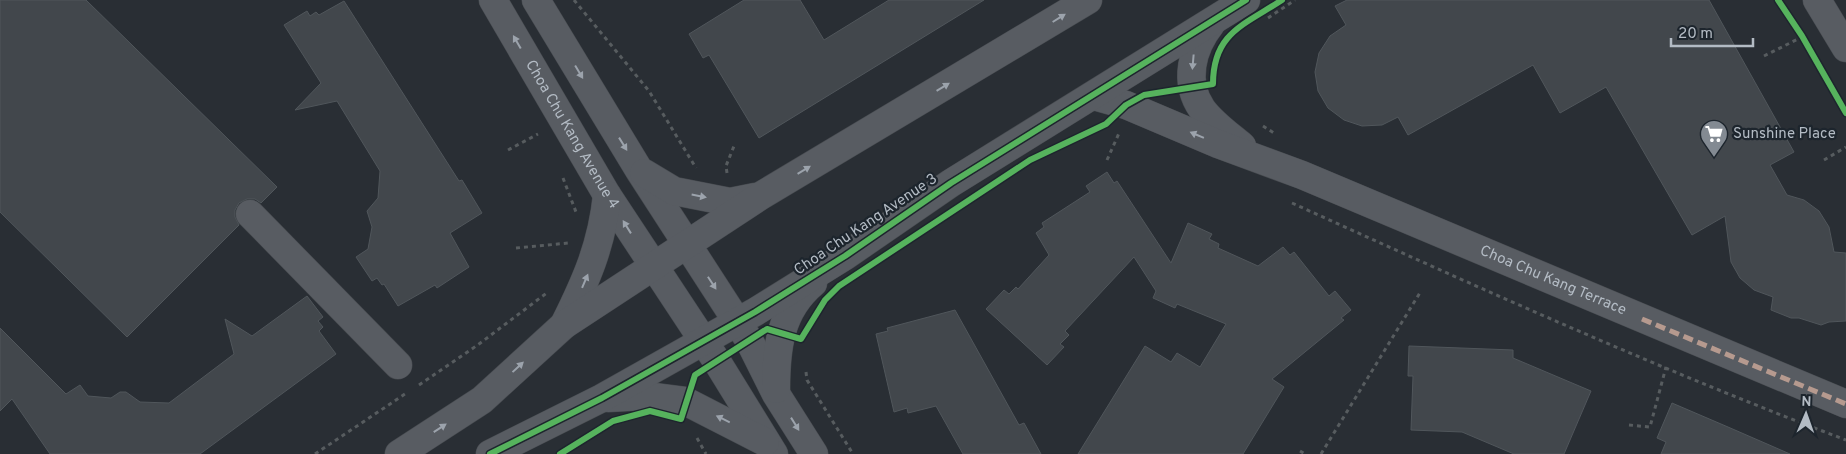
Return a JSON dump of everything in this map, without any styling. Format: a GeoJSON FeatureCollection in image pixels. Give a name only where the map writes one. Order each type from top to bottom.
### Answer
{"type":"FeatureCollection","features":[{"type":"Feature","properties":{"kind":"street","name":"Choa Chu Kang Avenue 4"},"geometry":{"type":"LineString","coordinates":[[493,0],[607,195],[716,360],[770,448]]}},
{"type":"Feature","properties":{"kind":"street"},"geometry":{"type":"LineString","coordinates":[[536,0],[639,170],[676,224],[686,245],[737,322],[776,394],[814,454]]}},
{"type":"Feature","properties":{"kind":"street"},"geometry":{"type":"LineString","coordinates":[[399,454],[482,400],[564,325],[762,195],[1088,0]]}},
{"type":"Feature","properties":{"kind":"street"},"geometry":{"type":"LineString","coordinates":[[1817,0],[1846,48]]}},
{"type":"Feature","properties":{"kind":"street","name":"Choa Chu Kang Avenue 3"},"geometry":{"type":"LineString","coordinates":[[490,454],[602,398],[680,356],[702,340],[737,322],[845,256],[951,183],[1214,20],[1256,12]]}},
{"type":"Feature","properties":{"kind":"street","name":"Choa Chu Kang Terrace"},"geometry":{"type":"LineString","coordinates":[[1214,20],[1201,37],[1193,56],[1192,89],[1202,110],[1258,160]]}},
{"type":"Feature","properties":{"kind":"street","name":"Choa Chu Kang Terrace"},"geometry":{"type":"LineString","coordinates":[[1094,96],[1126,105],[1437,231],[1846,404]]}},
{"type":"Feature","properties":{"kind":"street"},"geometry":{"type":"LineString","coordinates":[[639,170],[674,191],[730,202],[762,195]]}},
{"type":"Feature","properties":{"kind":"street"},"geometry":{"type":"LineString","coordinates":[[564,325],[586,279],[603,228],[607,195]]}},
{"type":"Feature","properties":{"kind":"street"},"geometry":{"type":"LineString","coordinates":[[250,214],[398,364]]}},
{"type":"Feature","properties":{"kind":"street"},"geometry":{"type":"LineString","coordinates":[[776,394],[776,351],[781,331],[800,294],[845,256]]}},
{"type":"Feature","properties":{"kind":"street"},"geometry":{"type":"LineString","coordinates":[[602,398],[646,396],[685,401],[770,448]]}},
{"type":"Feature","properties":{"kind":"path"},"geometry":{"type":"LineString","coordinates":[[574,0],[648,91],[696,168],[702,171]]}},
{"type":"Feature","properties":{"kind":"path"},"geometry":{"type":"LineString","coordinates":[[1256,12],[1282,0]]}},
{"type":"Feature","properties":{"kind":"path"},"geometry":{"type":"LineString","coordinates":[[1256,12],[1295,0]]}},
{"type":"Feature","properties":{"kind":"path"},"geometry":{"type":"LineString","coordinates":[[1797,29],[1807,45]]}},
{"type":"Feature","properties":{"kind":"path"},"geometry":{"type":"LineString","coordinates":[[1764,56],[1793,41]]}},
{"type":"Feature","properties":{"kind":"path"},"geometry":{"type":"LineString","coordinates":[[1106,160],[1122,127]]}},
{"type":"Feature","properties":{"kind":"path"},"geometry":{"type":"LineString","coordinates":[[508,150],[544,131]]}},
{"type":"Feature","properties":{"kind":"path"},"geometry":{"type":"LineString","coordinates":[[726,166],[734,146]]}},
{"type":"Feature","properties":{"kind":"path"},"geometry":{"type":"LineString","coordinates":[[1824,160],[1846,147]]}},
{"type":"Feature","properties":{"kind":"path"},"geometry":{"type":"LineString","coordinates":[[718,175],[727,176]]}},
{"type":"Feature","properties":{"kind":"path"},"geometry":{"type":"LineString","coordinates":[[1285,200],[1530,310],[1846,440]]}},
{"type":"Feature","properties":{"kind":"path"},"geometry":{"type":"LineString","coordinates":[[516,248],[574,243],[571,251]]}},
{"type":"Feature","properties":{"kind":"path"},"geometry":{"type":"LineString","coordinates":[[315,454],[479,344],[556,286]]}},
{"type":"Feature","properties":{"kind":"path"},"geometry":{"type":"LineString","coordinates":[[1321,454],[1421,291]]}},
{"type":"Feature","properties":{"kind":"path"},"geometry":{"type":"LineString","coordinates":[[805,363],[807,380],[853,454]]}},
{"type":"Feature","properties":{"kind":"path"},"geometry":{"type":"LineString","coordinates":[[1629,425],[1650,427],[1666,367]]}},
{"type":"Feature","properties":{"kind":"path"},"geometry":{"type":"LineString","coordinates":[[1300,451],[1305,454]]}},
{"type":"Feature","properties":{"kind":"building"},"geometry":{"type":"Polygon","coordinates":[[[0,0],[86,0],[277,187],[261,203],[255,199],[247,199],[239,203],[235,210],[235,217],[239,225],[127,337],[0,212],[0,0]]]}},
{"type":"Feature","properties":{"kind":"building"},"geometry":{"type":"Polygon","coordinates":[[[744,0],[800,0],[824,40],[889,0],[984,0],[759,138],[709,55],[703,58],[689,34],[744,0]]]}},
{"type":"Feature","properties":{"kind":"building","name":"Sunshine Place"},"geometry":{"type":"Polygon","coordinates":[[[1347,0],[1709,0],[1794,152],[1770,165],[1787,195],[1804,200],[1819,211],[1829,227],[1834,252],[1846,253],[1846,321],[1829,322],[1821,325],[1799,318],[1791,318],[1771,310],[1773,297],[1754,290],[1740,278],[1731,262],[1725,216],[1692,235],[1606,87],[1560,113],[1533,65],[1408,135],[1398,117],[1382,125],[1362,126],[1344,120],[1328,108],[1318,91],[1315,72],[1319,53],[1330,36],[1346,25],[1335,6],[1347,0]]]}},
{"type":"Feature","properties":{"kind":"building"},"geometry":{"type":"Polygon","coordinates":[[[344,1],[459,181],[462,180],[482,213],[450,233],[469,267],[437,288],[435,285],[398,306],[384,284],[382,285],[377,278],[372,281],[356,257],[368,249],[372,227],[367,211],[378,198],[380,171],[337,101],[295,110],[321,83],[284,25],[307,11],[310,16],[316,12],[319,15],[344,1]]]}},
{"type":"Feature","properties":{"kind":"building"},"geometry":{"type":"Polygon","coordinates":[[[1107,172],[1114,183],[1117,181],[1171,263],[1188,223],[1212,234],[1209,239],[1219,244],[1218,248],[1258,266],[1283,247],[1290,255],[1294,252],[1329,296],[1335,291],[1351,310],[1341,318],[1344,320],[1272,379],[1284,387],[1243,454],[1078,454],[1145,346],[1171,362],[1177,353],[1200,367],[1226,324],[1177,304],[1175,308],[1153,298],[1156,291],[1134,257],[1065,331],[1069,335],[1060,344],[1064,347],[1047,365],[986,309],[1004,290],[1009,294],[1016,287],[1018,289],[1049,255],[1036,233],[1044,227],[1042,223],[1090,192],[1086,186],[1107,172]]]}},
{"type":"Feature","properties":{"kind":"building"},"geometry":{"type":"Polygon","coordinates":[[[307,296],[323,317],[318,321],[323,327],[319,331],[336,354],[200,454],[50,454],[12,399],[0,411],[0,328],[66,394],[80,385],[88,396],[111,398],[120,392],[126,392],[140,402],[169,403],[234,354],[225,319],[252,336],[307,296]]]}},
{"type":"Feature","properties":{"kind":"building"},"geometry":{"type":"Polygon","coordinates":[[[955,310],[1019,425],[1024,423],[1041,454],[963,454],[936,406],[908,413],[907,408],[894,412],[876,334],[888,331],[887,328],[955,310]]]}},
{"type":"Feature","properties":{"kind":"building"},"geometry":{"type":"Polygon","coordinates":[[[1409,346],[1513,350],[1513,358],[1591,391],[1564,454],[1514,454],[1462,432],[1411,430],[1413,376],[1408,376],[1409,346]]]}},
{"type":"Feature","properties":{"kind":"building"},"geometry":{"type":"Polygon","coordinates":[[[1672,403],[1790,454],[1661,454],[1666,442],[1657,438],[1672,403]]]}},
{"type":"Feature","properties":{"kind":"marked path"},"geometry":{"type":"LineString","coordinates":[[1642,319],[1846,404]]}},
{"type":"Feature","properties":{"kind":"cycle path"},"geometry":{"type":"LineString","coordinates":[[490,454],[602,398],[755,312],[845,256],[951,183],[1246,0]]}},
{"type":"Feature","properties":{"kind":"cycle path"},"geometry":{"type":"LineString","coordinates":[[560,454],[613,421],[650,411],[681,419],[695,375],[767,329],[801,339],[825,300],[839,286],[1030,160],[1106,124],[1126,105],[1144,95],[1213,84],[1214,67],[1218,53],[1233,32],[1282,0]]}},
{"type":"Feature","properties":{"kind":"cycle path"},"geometry":{"type":"LineString","coordinates":[[1778,0],[1802,36],[1846,113]]}},
{"type":"Feature","properties":{"kind":"place","name":"Sunshine Place"},"geometry":{"type":"Point","coordinates":[1714,158]}}]}
